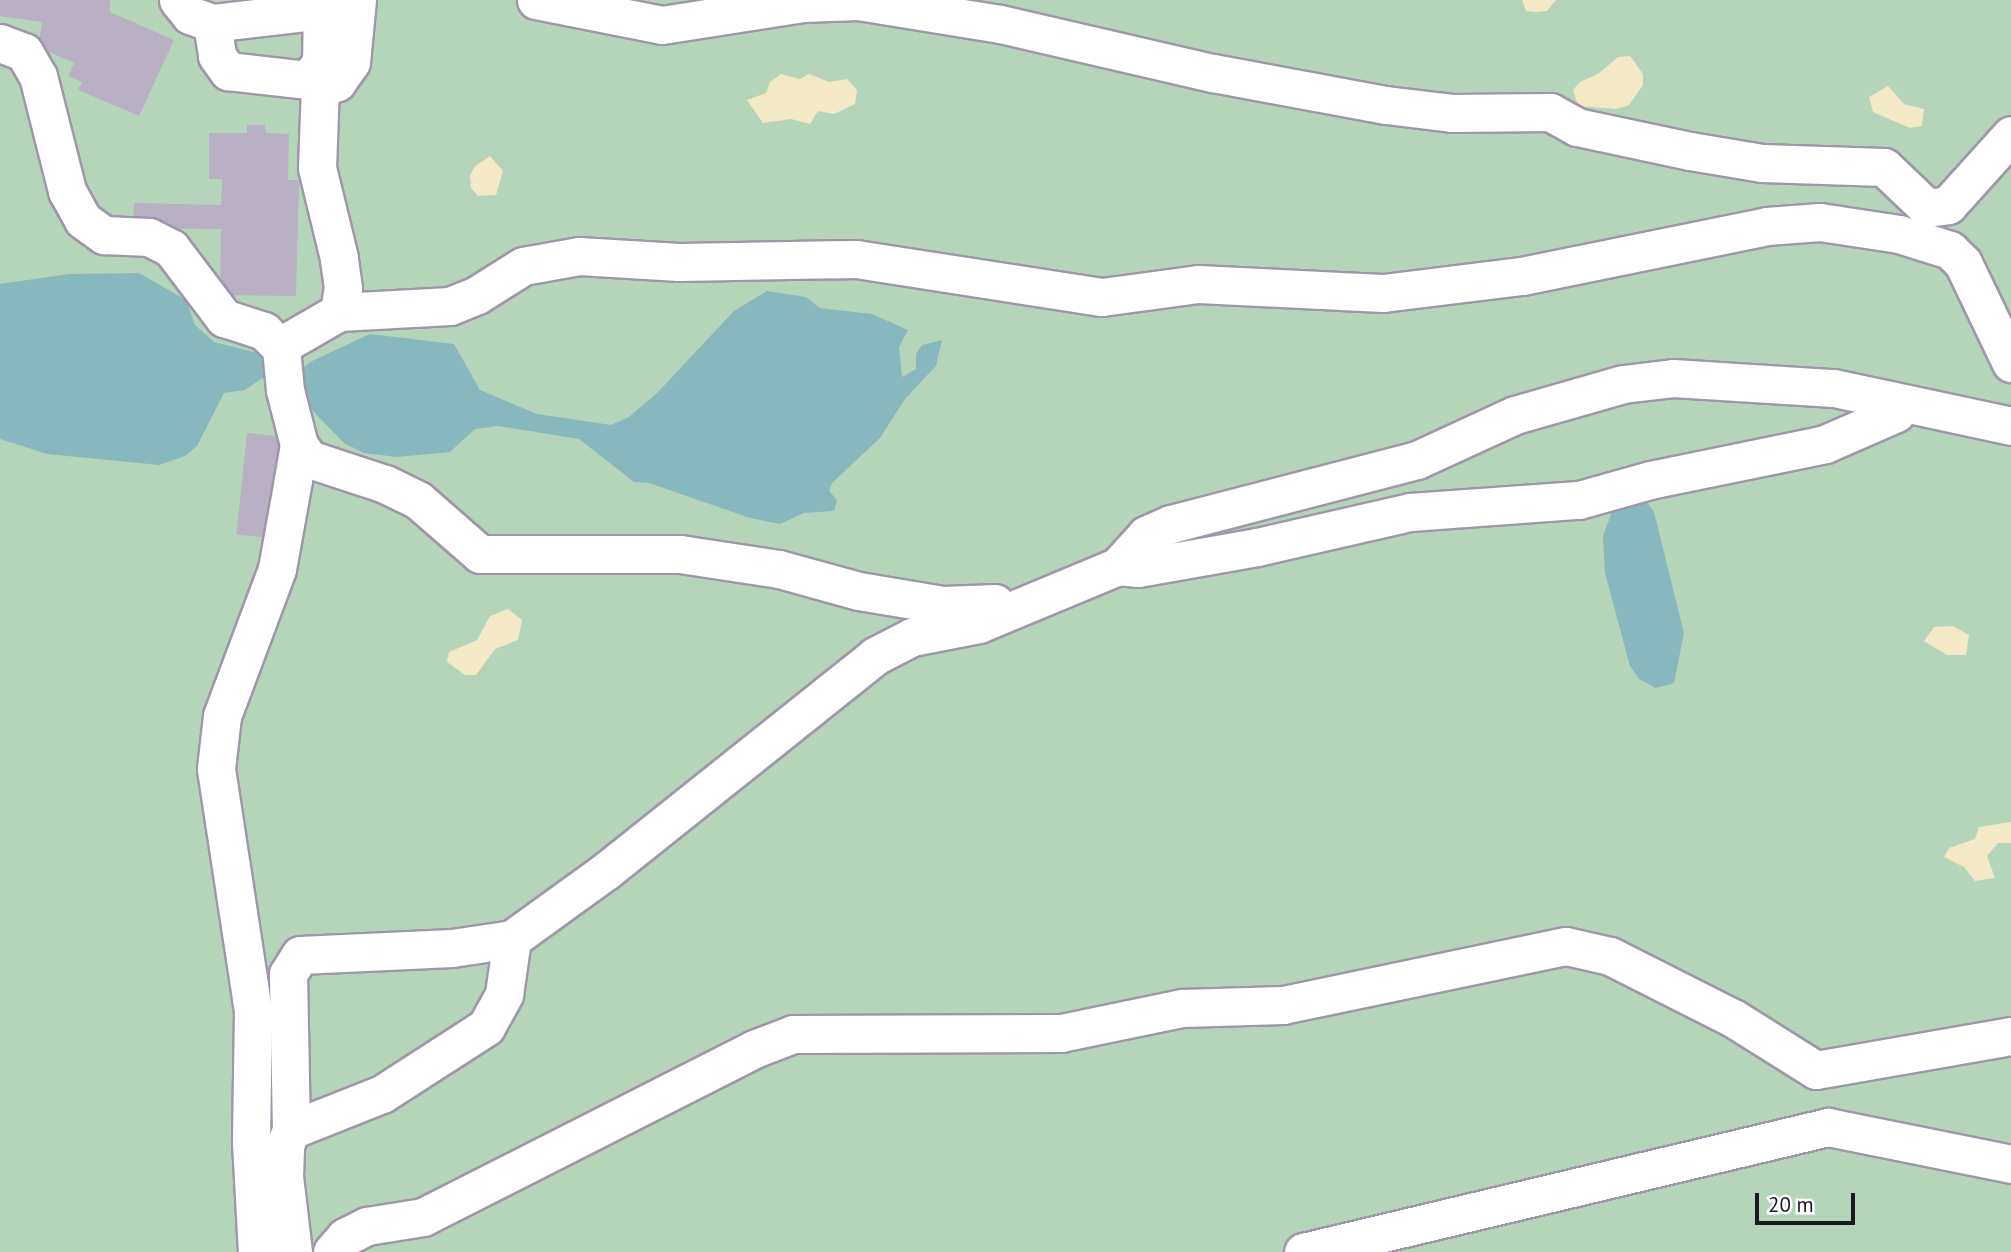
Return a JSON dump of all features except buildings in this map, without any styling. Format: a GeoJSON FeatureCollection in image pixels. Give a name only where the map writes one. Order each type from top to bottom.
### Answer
{"type":"FeatureCollection","features":[{"type":"Feature","properties":{"kind":"lane"},"geometry":{"type":"LineString","coordinates":[[178,0],[190,15],[212,23],[323,5],[321,62],[314,84],[317,168],[339,258],[343,288],[339,312]]}},
{"type":"Feature","properties":{"kind":"lane"},"geometry":{"type":"LineString","coordinates":[[212,23],[217,56],[228,71],[314,84],[337,82],[351,62],[357,0]]}},
{"type":"Feature","properties":{"kind":"lane"},"geometry":{"type":"LineString","coordinates":[[536,0],[662,26],[803,3],[858,1],[1000,23],[1213,73],[1386,105],[1452,113],[1550,112],[1577,127],[1726,157],[1884,167],[1927,208],[1948,205],[2011,135]]}},
{"type":"Feature","properties":{"kind":"lane"},"geometry":{"type":"LineString","coordinates":[[0,43],[24,52],[38,76],[67,191],[83,220],[104,235],[149,237],[171,248],[224,317],[264,331],[280,346],[299,445],[277,569],[222,716],[216,769],[241,912],[253,1011],[251,1142],[257,1252]]}},
{"type":"Feature","properties":{"kind":"lane"},"geometry":{"type":"LineString","coordinates":[[280,346],[339,312],[450,306],[477,295],[523,266],[579,256],[679,262],[856,259],[1102,297],[1198,284],[1383,293],[1522,276],[1767,226],[1820,222],[1899,233],[1950,250],[1964,263],[2011,363]]}},
{"type":"Feature","properties":{"kind":"lane"},"geometry":{"type":"LineString","coordinates":[[293,1252],[284,1177],[285,1144],[290,1130],[288,974],[300,955],[452,948],[512,939],[606,871],[666,818],[875,656],[899,641],[979,624],[1118,566],[1146,535],[1171,524],[1417,460],[1515,415],[1623,384],[1673,378],[1768,383],[1873,394],[1896,404],[2011,426]]}},
{"type":"Feature","properties":{"kind":"lane"},"geometry":{"type":"LineString","coordinates":[[1118,566],[1138,569],[1257,547],[1410,512],[1579,500],[1650,480],[1825,444],[1896,414],[1896,404]]}},
{"type":"Feature","properties":{"kind":"lane"},"geometry":{"type":"LineString","coordinates":[[299,445],[309,459],[385,484],[418,500],[480,554],[680,554],[779,569],[859,591],[943,605],[1005,602],[1071,585]]}},
{"type":"Feature","properties":{"kind":"lane"},"geometry":{"type":"LineString","coordinates":[[290,1130],[382,1094],[486,1027],[496,1015],[504,994],[512,939]]}},
{"type":"Feature","properties":{"kind":"lane"},"geometry":{"type":"LineString","coordinates":[[332,1252],[345,1237],[366,1226],[423,1217],[754,1049],[793,1034],[1060,1033],[1182,1008],[1283,1005],[1566,946],[1587,948],[1621,961],[1733,1018],[1816,1070],[2011,1036]]}},
{"type":"Feature","properties":{"kind":"lane"},"geometry":{"type":"LineString","coordinates":[[1303,1252],[1828,1127],[2011,1164]]}},
{"type":"Feature","properties":{"kind":"green space"},"geometry":{"type":"Polygon","coordinates":[[[0,0],[2011,0],[2011,1252],[0,1252],[0,0]]]}},
{"type":"Feature","properties":{"kind":"sand"},"geometry":{"type":"Polygon","coordinates":[[[1522,0],[1556,0],[1547,11],[1536,12],[1526,11],[1522,0]]]}},
{"type":"Feature","properties":{"kind":"sand"},"geometry":{"type":"Polygon","coordinates":[[[1630,56],[1643,74],[1643,85],[1629,105],[1616,109],[1578,106],[1573,90],[1580,82],[1598,74],[1618,57],[1630,56]]]}},
{"type":"Feature","properties":{"kind":"sand"},"geometry":{"type":"Polygon","coordinates":[[[781,74],[800,79],[809,74],[829,82],[847,79],[857,90],[855,104],[834,114],[818,111],[810,124],[791,119],[763,123],[747,100],[766,93],[770,82],[781,74]]]}},
{"type":"Feature","properties":{"kind":"sand"},"geometry":{"type":"Polygon","coordinates":[[[1888,86],[1904,104],[1924,109],[1922,126],[1910,128],[1873,112],[1869,97],[1888,86]]]}},
{"type":"Feature","properties":{"kind":"sand"},"geometry":{"type":"Polygon","coordinates":[[[490,156],[503,171],[496,195],[478,196],[471,188],[470,176],[474,167],[490,156]]]}},
{"type":"Feature","properties":{"kind":"sand"},"geometry":{"type":"Polygon","coordinates":[[[508,609],[522,620],[518,640],[495,649],[476,675],[465,675],[447,662],[449,652],[477,640],[490,616],[508,609]]]}},
{"type":"Feature","properties":{"kind":"sand"},"geometry":{"type":"Polygon","coordinates":[[[1953,626],[1969,635],[1966,655],[1947,655],[1924,641],[1934,627],[1953,626]]]}},
{"type":"Feature","properties":{"kind":"sand"},"geometry":{"type":"Polygon","coordinates":[[[2011,822],[2011,843],[1998,843],[1987,856],[1995,878],[1975,881],[1964,867],[1944,857],[1949,848],[1975,839],[1979,827],[2011,822]]]}},
{"type":"Feature","properties":{"kind":"water"},"geometry":{"type":"Polygon","coordinates":[[[139,273],[186,300],[195,325],[214,342],[257,353],[265,361],[267,375],[245,390],[224,393],[197,446],[185,456],[159,465],[47,454],[0,439],[0,284],[69,274],[139,273]]]}},
{"type":"Feature","properties":{"kind":"water"},"geometry":{"type":"Polygon","coordinates":[[[767,291],[806,297],[820,308],[872,314],[908,330],[899,347],[902,377],[916,369],[916,354],[922,345],[942,340],[936,366],[905,399],[880,438],[832,483],[829,491],[837,500],[834,511],[804,513],[780,524],[750,518],[649,483],[634,482],[579,439],[498,426],[475,429],[450,452],[397,457],[364,453],[344,443],[313,411],[298,383],[296,373],[312,361],[370,334],[454,344],[480,390],[537,414],[611,425],[629,417],[657,393],[734,311],[767,291]]]}},
{"type":"Feature","properties":{"kind":"water"},"geometry":{"type":"Polygon","coordinates":[[[1640,492],[1654,512],[1684,633],[1674,683],[1656,688],[1639,679],[1630,666],[1605,573],[1603,536],[1612,512],[1624,495],[1640,492]]]}}]}
